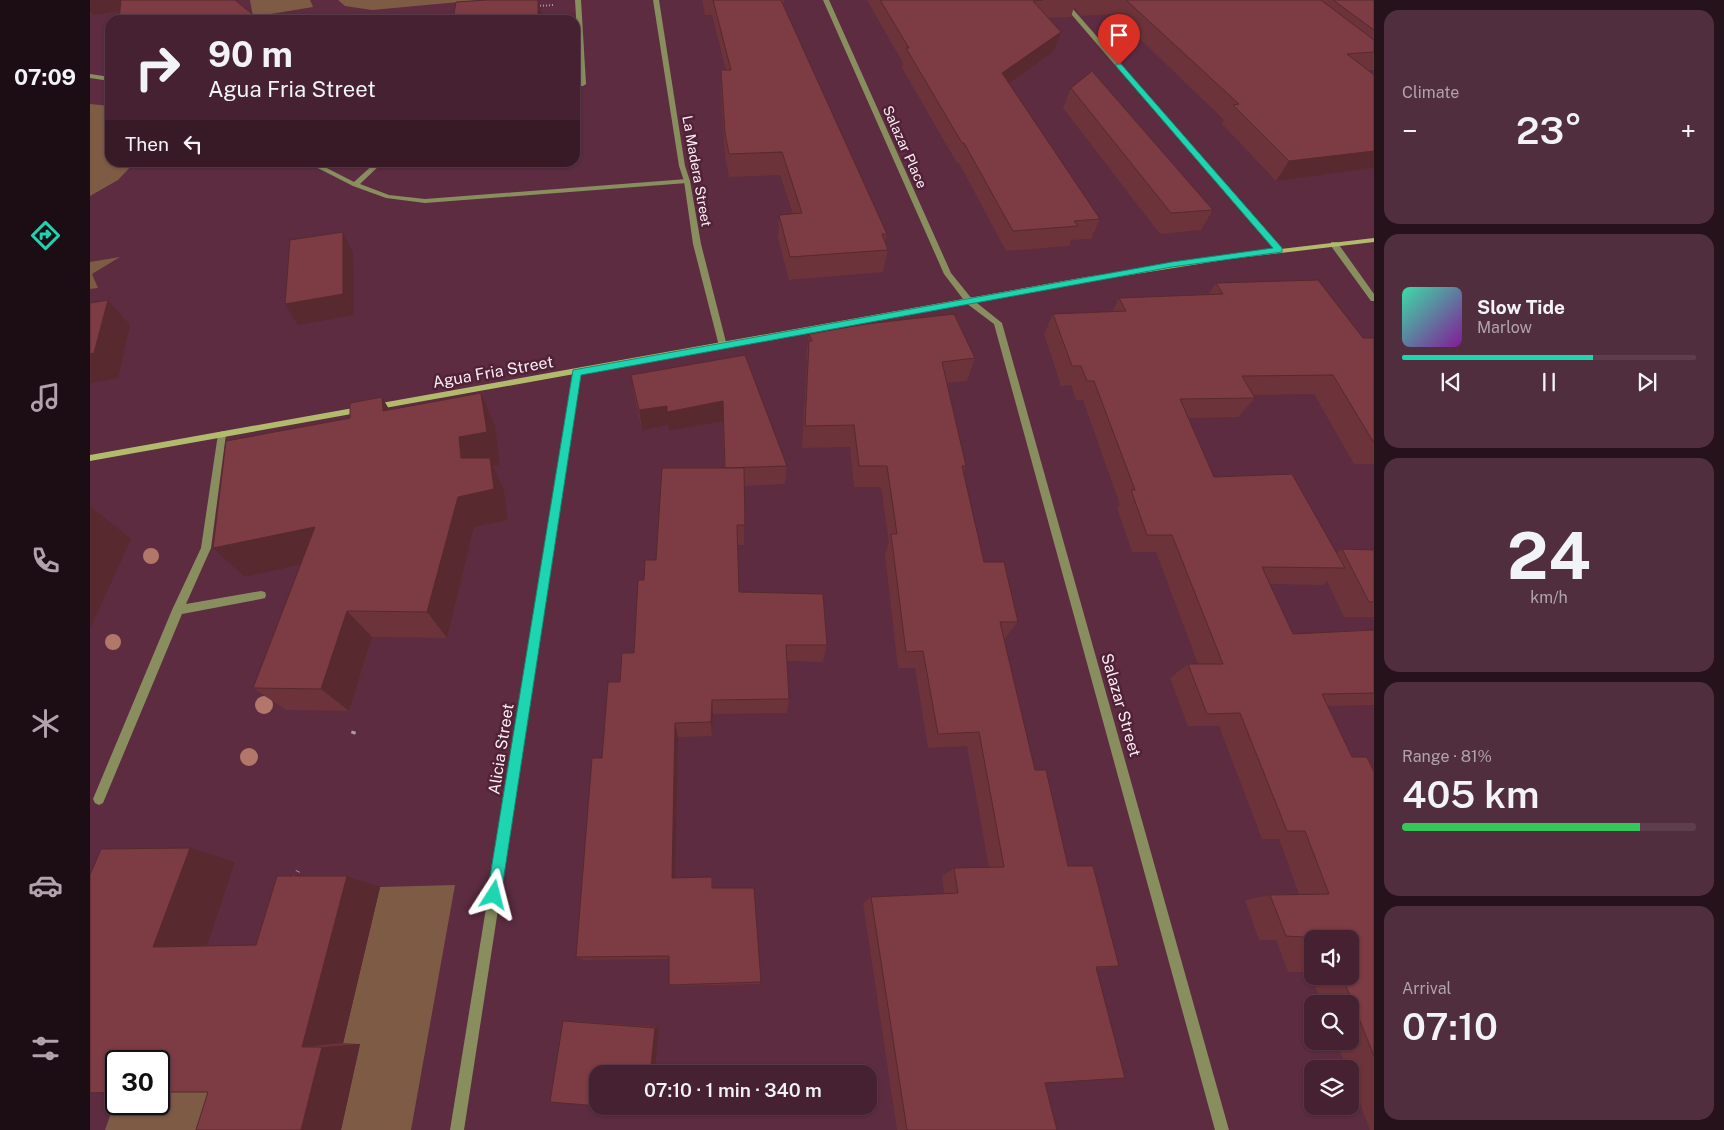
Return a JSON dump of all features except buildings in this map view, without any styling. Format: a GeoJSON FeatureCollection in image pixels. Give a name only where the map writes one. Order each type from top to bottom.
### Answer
{"type":"FeatureCollection","features":[{"type":"Feature","properties":{"kind":"street"},"geometry":{"type":"LineString","coordinates":[[578,0],[579,15]]}},
{"type":"Feature","properties":{"kind":"street","name":"La Madera Street"},"geometry":{"type":"LineString","coordinates":[[656,0],[682,166],[687,181],[698,244],[723,346]]}},
{"type":"Feature","properties":{"kind":"street","name":"Salazar Place"},"geometry":{"type":"LineString","coordinates":[[826,0],[948,274],[969,301]]}},
{"type":"Feature","properties":{"kind":"street"},"geometry":{"type":"LineString","coordinates":[[1062,0],[1279,250]]}},
{"type":"Feature","properties":{"kind":"street"},"geometry":{"type":"LineString","coordinates":[[580,34],[583,84],[580,84]]}},
{"type":"Feature","properties":{"kind":"street"},"geometry":{"type":"LineString","coordinates":[[90,76],[105,78]]}},
{"type":"Feature","properties":{"kind":"street"},"geometry":{"type":"LineString","coordinates":[[319,167],[355,185],[388,197],[425,201],[687,181]]}},
{"type":"Feature","properties":{"kind":"street"},"geometry":{"type":"LineString","coordinates":[[355,185],[375,167]]}},
{"type":"Feature","properties":{"kind":"street","name":"Agua Fria Street"},"geometry":{"type":"LineString","coordinates":[[90,458],[1172,265],[1279,250],[1374,240]]}},
{"type":"Feature","properties":{"kind":"street"},"geometry":{"type":"LineString","coordinates":[[1334,244],[1374,298]]}},
{"type":"Feature","properties":{"kind":"street","name":"Salazar Street"},"geometry":{"type":"LineString","coordinates":[[969,301],[998,323],[1222,1130]]}},
{"type":"Feature","properties":{"kind":"street","name":"Alicia Street"},"geometry":{"type":"LineString","coordinates":[[457,1130],[577,372]]}},
{"type":"Feature","properties":{"kind":"street"},"geometry":{"type":"LineString","coordinates":[[99,800],[177,610],[206,548],[222,434]]}},
{"type":"Feature","properties":{"kind":"street"},"geometry":{"type":"LineString","coordinates":[[177,610],[261,594]]}},
{"type":"Feature","properties":{"kind":"path"},"geometry":{"type":"LineString","coordinates":[[536,6],[560,4]]}},
{"type":"Feature","properties":{"kind":"path"},"geometry":{"type":"LineString","coordinates":[[353,734],[355,728]]}},
{"type":"Feature","properties":{"kind":"path"},"geometry":{"type":"LineString","coordinates":[[294,880],[298,871]]}},
{"type":"Feature","properties":{"kind":"shaded area"},"geometry":{"type":"Polygon","coordinates":[[[250,0],[310,0],[313,7],[265,15],[253,15],[250,0]]]}},
{"type":"Feature","properties":{"kind":"shaded area"},"geometry":{"type":"Polygon","coordinates":[[[338,0],[481,0],[372,10],[345,6],[338,0]]]}},
{"type":"Feature","properties":{"kind":"shaded area"},"geometry":{"type":"Polygon","coordinates":[[[90,104],[105,106],[105,167],[130,167],[118,180],[90,196],[90,104]]]}},
{"type":"Feature","properties":{"kind":"shaded area"},"geometry":{"type":"Polygon","coordinates":[[[120,257],[92,274],[98,288],[90,289],[90,262],[120,257]]]}},
{"type":"Feature","properties":{"kind":"shaded area"},"geometry":{"type":"Polygon","coordinates":[[[455,885],[411,1130],[341,1130],[343,1043],[380,887],[455,885]]]}},
{"type":"Feature","properties":{"kind":"shaded area"},"geometry":{"type":"Polygon","coordinates":[[[170,1084],[258,1084],[245,1130],[105,1130],[110,1115],[170,1115],[170,1084]]]}},
{"type":"Feature","properties":{"kind":"route"},"geometry":{"type":"LineString","coordinates":[[494,895],[577,372],[1172,265],[1279,250],[1119,65]]}}]}
